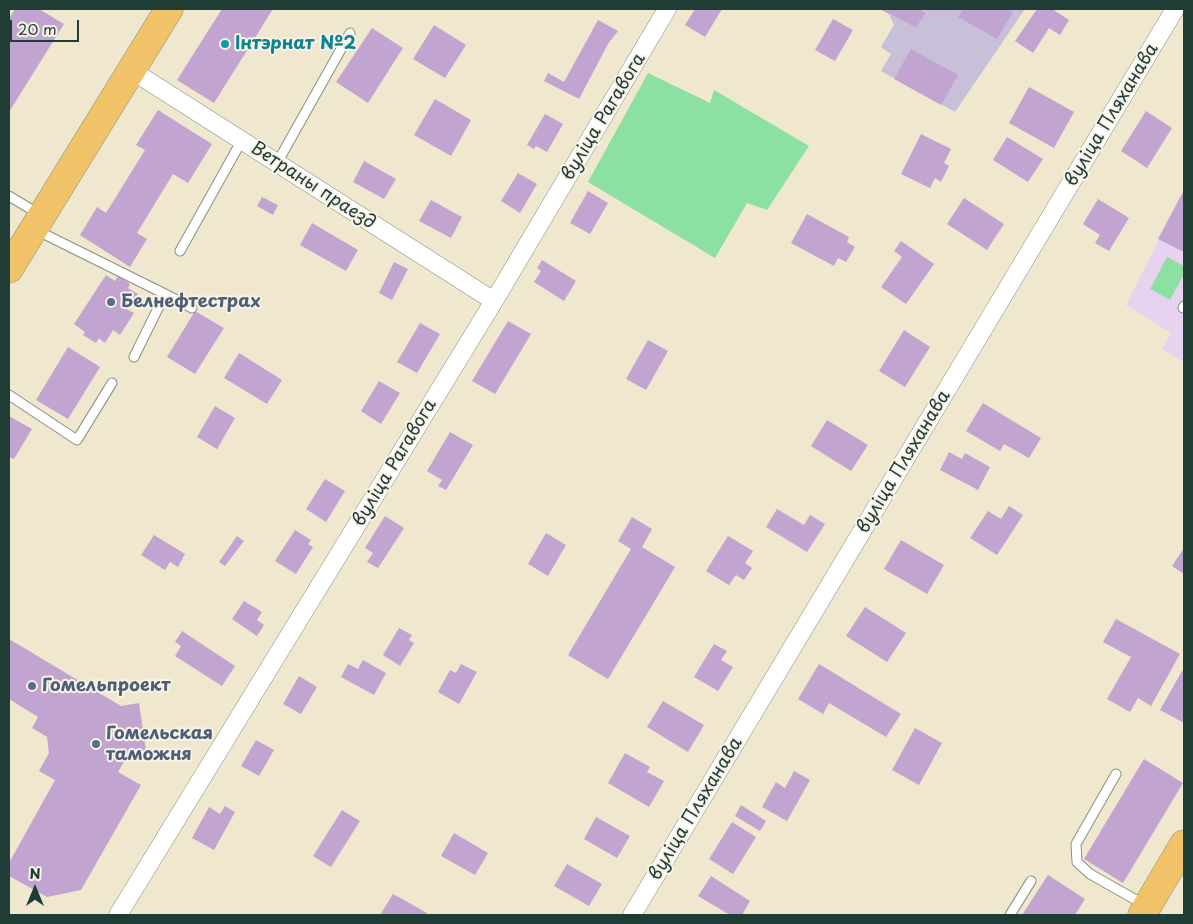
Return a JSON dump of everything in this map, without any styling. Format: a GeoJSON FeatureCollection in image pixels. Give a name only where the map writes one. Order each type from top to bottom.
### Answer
{"type":"FeatureCollection","features":[{"type":"Feature","properties":{"kind":"main road"},"geometry":{"type":"LineString","coordinates":[[9,269],[169,9]]}},
{"type":"Feature","properties":{"kind":"main road"},"geometry":{"type":"LineString","coordinates":[[1145,911],[1184,844]]}},
{"type":"Feature","properties":{"kind":"street","name":"вуліца Рагавога"},"geometry":{"type":"LineString","coordinates":[[118,915],[494,301],[668,9]]}},
{"type":"Feature","properties":{"kind":"street","name":"вуліца Пляханава"},"geometry":{"type":"LineString","coordinates":[[632,915],[1175,9]]}},
{"type":"Feature","properties":{"kind":"street","name":"Ветраны праезд"},"geometry":{"type":"LineString","coordinates":[[131,70],[494,301]]}},
{"type":"Feature","properties":{"kind":"lane"},"geometry":{"type":"LineString","coordinates":[[277,162],[350,33]]}},
{"type":"Feature","properties":{"kind":"lane"},"geometry":{"type":"LineString","coordinates":[[180,252],[242,140]]}},
{"type":"Feature","properties":{"kind":"lane"},"geometry":{"type":"LineString","coordinates":[[9,196],[38,222],[192,308]]}},
{"type":"Feature","properties":{"kind":"lane"},"geometry":{"type":"LineString","coordinates":[[134,357],[166,294]]}},
{"type":"Feature","properties":{"kind":"lane"},"geometry":{"type":"LineString","coordinates":[[9,395],[77,440],[112,383]]}},
{"type":"Feature","properties":{"kind":"lane"},"geometry":{"type":"LineString","coordinates":[[1116,774],[1076,844],[1077,862],[1090,874],[1145,911]]}},
{"type":"Feature","properties":{"kind":"lane"},"geometry":{"type":"LineString","coordinates":[[1010,915],[1031,881]]}},
{"type":"Feature","properties":{"kind":"shaded area"},"geometry":{"type":"Polygon","coordinates":[[[880,9],[892,9],[889,14],[880,9]]]}},
{"type":"Feature","properties":{"kind":"shaded area"},"geometry":{"type":"Polygon","coordinates":[[[919,9],[1025,9],[955,112],[881,71],[891,54],[881,47],[894,25],[889,14],[916,28],[926,13],[919,9]]]}},
{"type":"Feature","properties":{"kind":"shaded area"},"geometry":{"type":"Polygon","coordinates":[[[1184,190],[1184,362],[1162,349],[1171,333],[1126,305],[1184,190]]]}},
{"type":"Feature","properties":{"kind":"green space"},"geometry":{"type":"Polygon","coordinates":[[[648,73],[710,103],[714,90],[809,146],[767,210],[747,203],[715,258],[588,182],[648,73]]]}},
{"type":"Feature","properties":{"kind":"green space"},"geometry":{"type":"Polygon","coordinates":[[[1167,257],[1184,266],[1184,274],[1170,300],[1150,289],[1167,257]]]}},
{"type":"Feature","properties":{"kind":"building"},"geometry":{"type":"Polygon","coordinates":[[[15,9],[39,9],[64,24],[9,112],[9,18],[15,9]]]}},
{"type":"Feature","properties":{"kind":"building","name":"Інтэрнат №2"},"geometry":{"type":"Polygon","coordinates":[[[222,9],[273,9],[214,103],[177,80],[222,9]]]}},
{"type":"Feature","properties":{"kind":"building"},"geometry":{"type":"Polygon","coordinates":[[[695,9],[722,9],[705,37],[685,25],[695,9]]]}},
{"type":"Feature","properties":{"kind":"building"},"geometry":{"type":"Polygon","coordinates":[[[880,9],[919,9],[926,13],[916,28],[880,9]]]}},
{"type":"Feature","properties":{"kind":"building"},"geometry":{"type":"Polygon","coordinates":[[[963,9],[1007,9],[1013,12],[997,39],[958,17],[963,9]]]}},
{"type":"Feature","properties":{"kind":"building"},"geometry":{"type":"Polygon","coordinates":[[[1037,9],[1052,9],[1069,20],[1060,35],[1049,28],[1033,53],[1015,41],[1037,9]]]}},
{"type":"Feature","properties":{"kind":"building"},"geometry":{"type":"Polygon","coordinates":[[[833,19],[853,30],[835,61],[815,50],[833,19]]]}},
{"type":"Feature","properties":{"kind":"building"},"geometry":{"type":"Polygon","coordinates":[[[598,20],[618,31],[608,44],[579,99],[544,81],[548,73],[564,82],[598,20]]]}},
{"type":"Feature","properties":{"kind":"building"},"geometry":{"type":"Polygon","coordinates":[[[434,25],[466,45],[445,78],[413,59],[434,25]]]}},
{"type":"Feature","properties":{"kind":"building"},"geometry":{"type":"Polygon","coordinates":[[[372,28],[403,48],[368,103],[336,82],[372,28]]]}},
{"type":"Feature","properties":{"kind":"building"},"geometry":{"type":"Polygon","coordinates":[[[911,49],[958,75],[941,105],[894,79],[911,49]]]}},
{"type":"Feature","properties":{"kind":"building"},"geometry":{"type":"Polygon","coordinates":[[[1029,87],[1074,112],[1054,148],[1009,123],[1029,87]]]}},
{"type":"Feature","properties":{"kind":"building"},"geometry":{"type":"Polygon","coordinates":[[[435,99],[471,120],[451,156],[414,135],[435,99]]]}},
{"type":"Feature","properties":{"kind":"building"},"geometry":{"type":"Polygon","coordinates":[[[158,110],[212,144],[188,183],[173,174],[137,233],[147,239],[130,267],[80,235],[97,207],[106,213],[145,150],[136,145],[158,110]]]}},
{"type":"Feature","properties":{"kind":"building"},"geometry":{"type":"Polygon","coordinates":[[[1146,111],[1172,128],[1147,168],[1121,151],[1146,111]]]}},
{"type":"Feature","properties":{"kind":"building"},"geometry":{"type":"Polygon","coordinates":[[[545,114],[563,124],[547,152],[536,146],[534,149],[527,145],[545,114]]]}},
{"type":"Feature","properties":{"kind":"building"},"geometry":{"type":"Polygon","coordinates":[[[921,134],[951,149],[944,163],[949,166],[941,182],[935,178],[930,188],[901,174],[921,134]]]}},
{"type":"Feature","properties":{"kind":"building"},"geometry":{"type":"Polygon","coordinates":[[[1007,137],[1043,159],[1028,182],[993,160],[1007,137]]]}},
{"type":"Feature","properties":{"kind":"building"},"geometry":{"type":"Polygon","coordinates":[[[364,161],[396,179],[384,199],[353,182],[364,161]]]}},
{"type":"Feature","properties":{"kind":"building"},"geometry":{"type":"Polygon","coordinates":[[[518,173],[537,184],[520,213],[501,201],[518,173]]]}},
{"type":"Feature","properties":{"kind":"building"},"geometry":{"type":"Polygon","coordinates":[[[1184,190],[1184,252],[1158,239],[1184,190]]]}},
{"type":"Feature","properties":{"kind":"building"},"geometry":{"type":"Polygon","coordinates":[[[588,191],[608,203],[590,234],[570,223],[588,191]]]}},
{"type":"Feature","properties":{"kind":"building"},"geometry":{"type":"Polygon","coordinates":[[[262,197],[278,205],[273,215],[257,206],[262,197]]]}},
{"type":"Feature","properties":{"kind":"building"},"geometry":{"type":"Polygon","coordinates":[[[964,198],[1004,224],[987,250],[947,224],[964,198]]]}},
{"type":"Feature","properties":{"kind":"building"},"geometry":{"type":"Polygon","coordinates":[[[1098,199],[1129,218],[1109,251],[1095,243],[1100,235],[1083,224],[1098,199]]]}},
{"type":"Feature","properties":{"kind":"building"},"geometry":{"type":"Polygon","coordinates":[[[431,200],[462,217],[451,238],[419,221],[431,200]]]}},
{"type":"Feature","properties":{"kind":"building"},"geometry":{"type":"Polygon","coordinates":[[[807,214],[849,237],[847,242],[855,247],[846,262],[838,258],[834,266],[791,243],[807,214]]]}},
{"type":"Feature","properties":{"kind":"building"},"geometry":{"type":"Polygon","coordinates":[[[312,223],[358,250],[346,271],[300,245],[312,223]]]}},
{"type":"Feature","properties":{"kind":"building"},"geometry":{"type":"Polygon","coordinates":[[[901,241],[934,264],[906,304],[881,287],[902,257],[894,251],[901,241]]]}},
{"type":"Feature","properties":{"kind":"building"},"geometry":{"type":"Polygon","coordinates":[[[542,260],[576,281],[564,301],[534,282],[541,271],[537,268],[542,260]]]}},
{"type":"Feature","properties":{"kind":"building"},"geometry":{"type":"Polygon","coordinates":[[[394,262],[408,269],[392,300],[379,293],[394,262]]]}},
{"type":"Feature","properties":{"kind":"building","name":"Белнефтестрах"},"geometry":{"type":"Polygon","coordinates":[[[106,275],[115,281],[118,276],[130,284],[128,288],[138,294],[128,310],[134,313],[120,335],[113,330],[105,343],[99,338],[96,343],[83,335],[85,332],[74,324],[106,275]]]}},
{"type":"Feature","properties":{"kind":"building"},"geometry":{"type":"Polygon","coordinates":[[[195,311],[224,328],[195,374],[167,357],[195,311]]]}},
{"type":"Feature","properties":{"kind":"building"},"geometry":{"type":"Polygon","coordinates":[[[508,321],[531,334],[495,394],[472,381],[508,321]]]}},
{"type":"Feature","properties":{"kind":"building"},"geometry":{"type":"Polygon","coordinates":[[[420,323],[440,334],[417,373],[397,362],[420,323]]]}},
{"type":"Feature","properties":{"kind":"building"},"geometry":{"type":"Polygon","coordinates":[[[904,330],[930,347],[905,387],[879,371],[904,330]]]}},
{"type":"Feature","properties":{"kind":"building"},"geometry":{"type":"Polygon","coordinates":[[[648,340],[668,351],[646,390],[626,379],[648,340]]]}},
{"type":"Feature","properties":{"kind":"building"},"geometry":{"type":"Polygon","coordinates":[[[68,347],[100,367],[68,419],[36,400],[68,347]]]}},
{"type":"Feature","properties":{"kind":"building"},"geometry":{"type":"Polygon","coordinates":[[[239,353],[282,380],[267,404],[224,378],[239,353]]]}},
{"type":"Feature","properties":{"kind":"building"},"geometry":{"type":"Polygon","coordinates":[[[379,381],[400,393],[381,424],[361,411],[379,381]]]}},
{"type":"Feature","properties":{"kind":"building"},"geometry":{"type":"Polygon","coordinates":[[[983,403],[1041,438],[1029,458],[1004,444],[1000,451],[966,431],[983,403]]]}},
{"type":"Feature","properties":{"kind":"building"},"geometry":{"type":"Polygon","coordinates":[[[215,406],[235,418],[217,449],[197,437],[215,406]]]}},
{"type":"Feature","properties":{"kind":"building"},"geometry":{"type":"Polygon","coordinates":[[[9,416],[32,429],[14,459],[9,457],[9,416]]]}},
{"type":"Feature","properties":{"kind":"building"},"geometry":{"type":"Polygon","coordinates":[[[827,420],[868,445],[851,471],[811,446],[827,420]]]}},
{"type":"Feature","properties":{"kind":"building"},"geometry":{"type":"Polygon","coordinates":[[[450,432],[473,445],[446,490],[438,486],[442,480],[427,471],[450,432]]]}},
{"type":"Feature","properties":{"kind":"building"},"geometry":{"type":"Polygon","coordinates":[[[949,452],[962,459],[965,453],[990,467],[978,490],[940,470],[949,452]]]}},
{"type":"Feature","properties":{"kind":"building"},"geometry":{"type":"Polygon","coordinates":[[[325,479],[345,491],[326,522],[306,509],[325,479]]]}},
{"type":"Feature","properties":{"kind":"building"},"geometry":{"type":"Polygon","coordinates":[[[1009,506],[1023,515],[997,555],[970,538],[988,511],[1001,519],[1009,506]]]}},
{"type":"Feature","properties":{"kind":"building"},"geometry":{"type":"Polygon","coordinates":[[[777,509],[804,525],[810,515],[825,524],[807,552],[766,527],[777,509]]]}},
{"type":"Feature","properties":{"kind":"building"},"geometry":{"type":"Polygon","coordinates":[[[385,516],[404,528],[378,568],[367,562],[373,553],[365,548],[385,516]]]}},
{"type":"Feature","properties":{"kind":"building"},"geometry":{"type":"Polygon","coordinates":[[[632,517],[652,529],[642,547],[675,567],[608,679],[568,655],[631,549],[618,541],[632,517]]]}},
{"type":"Feature","properties":{"kind":"building"},"geometry":{"type":"Polygon","coordinates":[[[295,530],[311,540],[308,544],[313,547],[296,574],[275,561],[295,530]]]}},
{"type":"Feature","properties":{"kind":"building"},"geometry":{"type":"Polygon","coordinates":[[[546,533],[566,545],[548,576],[528,564],[546,533]]]}},
{"type":"Feature","properties":{"kind":"building"},"geometry":{"type":"Polygon","coordinates":[[[154,535],[185,554],[178,567],[170,562],[165,570],[141,555],[154,535]]]}},
{"type":"Feature","properties":{"kind":"building"},"geometry":{"type":"Polygon","coordinates":[[[237,536],[244,541],[225,566],[219,562],[237,536]]]}},
{"type":"Feature","properties":{"kind":"building"},"geometry":{"type":"Polygon","coordinates":[[[728,536],[753,551],[745,563],[752,568],[744,580],[736,575],[729,585],[706,571],[728,536]]]}},
{"type":"Feature","properties":{"kind":"building"},"geometry":{"type":"Polygon","coordinates":[[[901,540],[944,565],[927,594],[884,569],[901,540]]]}},
{"type":"Feature","properties":{"kind":"building"},"geometry":{"type":"Polygon","coordinates":[[[1184,548],[1184,574],[1172,566],[1184,548]]]}},
{"type":"Feature","properties":{"kind":"building"},"geometry":{"type":"Polygon","coordinates":[[[244,601],[262,612],[257,620],[264,625],[257,636],[232,619],[244,601]]]}},
{"type":"Feature","properties":{"kind":"building"},"geometry":{"type":"Polygon","coordinates":[[[865,607],[906,633],[887,662],[846,636],[865,607]]]}},
{"type":"Feature","properties":{"kind":"building"},"geometry":{"type":"Polygon","coordinates":[[[1116,619],[1180,654],[1151,706],[1138,698],[1130,712],[1107,699],[1131,657],[1103,642],[1116,619]]]}},
{"type":"Feature","properties":{"kind":"building"},"geometry":{"type":"Polygon","coordinates":[[[399,628],[412,635],[409,640],[414,643],[400,666],[383,655],[399,628]]]}},
{"type":"Feature","properties":{"kind":"building"},"geometry":{"type":"Polygon","coordinates":[[[182,631],[235,666],[222,686],[175,656],[181,646],[175,642],[182,631]]]}},
{"type":"Feature","properties":{"kind":"building"},"geometry":{"type":"Polygon","coordinates":[[[9,639],[121,706],[139,703],[146,751],[129,753],[118,772],[141,785],[81,890],[47,897],[9,876],[9,863],[55,780],[39,771],[49,753],[47,737],[32,728],[38,717],[9,699],[9,639]]]}},
{"type":"Feature","properties":{"kind":"building"},"geometry":{"type":"Polygon","coordinates":[[[714,644],[727,651],[721,660],[733,667],[718,691],[694,677],[714,644]]]}},
{"type":"Feature","properties":{"kind":"building"},"geometry":{"type":"Polygon","coordinates":[[[363,660],[386,673],[374,695],[341,677],[348,664],[358,669],[363,660]]]}},
{"type":"Feature","properties":{"kind":"building"},"geometry":{"type":"Polygon","coordinates":[[[461,664],[477,672],[459,704],[438,692],[450,670],[456,673],[461,664]]]}},
{"type":"Feature","properties":{"kind":"building"},"geometry":{"type":"Polygon","coordinates":[[[819,664],[901,714],[886,737],[829,703],[823,714],[798,699],[819,664]]]}},
{"type":"Feature","properties":{"kind":"building"},"geometry":{"type":"Polygon","coordinates":[[[1182,671],[1184,672],[1184,723],[1160,710],[1182,671]]]}},
{"type":"Feature","properties":{"kind":"building"},"geometry":{"type":"Polygon","coordinates":[[[299,676],[317,687],[301,714],[283,704],[299,676]]]}},
{"type":"Feature","properties":{"kind":"building"},"geometry":{"type":"Polygon","coordinates":[[[663,701],[704,725],[688,752],[647,727],[663,701]]]}},
{"type":"Feature","properties":{"kind":"building"},"geometry":{"type":"Polygon","coordinates":[[[915,728],[942,743],[919,785],[892,770],[915,728]]]}},
{"type":"Feature","properties":{"kind":"building"},"geometry":{"type":"Polygon","coordinates":[[[256,740],[274,750],[259,776],[241,766],[256,740]]]}},
{"type":"Feature","properties":{"kind":"building"},"geometry":{"type":"Polygon","coordinates":[[[625,753],[650,767],[647,772],[664,781],[649,807],[608,783],[625,753]]]}},
{"type":"Feature","properties":{"kind":"building"},"geometry":{"type":"Polygon","coordinates":[[[1144,759],[1183,783],[1123,883],[1084,859],[1144,759]]]}},
{"type":"Feature","properties":{"kind":"building"},"geometry":{"type":"Polygon","coordinates":[[[794,771],[810,780],[787,821],[762,807],[776,782],[785,788],[794,771]]]}},
{"type":"Feature","properties":{"kind":"building"},"geometry":{"type":"Polygon","coordinates":[[[741,805],[766,821],[760,831],[735,816],[741,805]]]}},
{"type":"Feature","properties":{"kind":"building"},"geometry":{"type":"Polygon","coordinates":[[[225,806],[235,812],[214,850],[192,838],[209,807],[220,814],[225,806]]]}},
{"type":"Feature","properties":{"kind":"building"},"geometry":{"type":"Polygon","coordinates":[[[342,810],[360,821],[331,867],[313,856],[342,810]]]}},
{"type":"Feature","properties":{"kind":"building"},"geometry":{"type":"Polygon","coordinates":[[[596,817],[630,836],[617,858],[584,839],[596,817]]]}},
{"type":"Feature","properties":{"kind":"building"},"geometry":{"type":"Polygon","coordinates":[[[732,822],[756,837],[733,874],[709,859],[732,822]]]}},
{"type":"Feature","properties":{"kind":"building"},"geometry":{"type":"Polygon","coordinates":[[[454,833],[488,853],[475,875],[441,856],[454,833]]]}},
{"type":"Feature","properties":{"kind":"building"},"geometry":{"type":"Polygon","coordinates":[[[567,864],[602,884],[589,906],[554,886],[567,864]]]}},
{"type":"Feature","properties":{"kind":"building"},"geometry":{"type":"Polygon","coordinates":[[[1048,875],[1085,899],[1075,915],[1022,915],[1048,875]]]}},
{"type":"Feature","properties":{"kind":"building"},"geometry":{"type":"Polygon","coordinates":[[[711,876],[750,901],[742,915],[730,915],[698,896],[711,876]]]}},
{"type":"Feature","properties":{"kind":"building"},"geometry":{"type":"Polygon","coordinates":[[[393,894],[427,913],[426,915],[380,915],[393,894]]]}},
{"type":"Feature","properties":{"kind":"place","name":"Інтэрнат №2"},"geometry":{"type":"Point","coordinates":[225,44]}},
{"type":"Feature","properties":{"kind":"place","name":"Белнефтестрах"},"geometry":{"type":"Point","coordinates":[111,302]}},
{"type":"Feature","properties":{"kind":"place","name":"Гомельпроект"},"geometry":{"type":"Point","coordinates":[32,686]}},
{"type":"Feature","properties":{"kind":"place","name":"Гомельская таможня"},"geometry":{"type":"Point","coordinates":[96,744]}}]}
